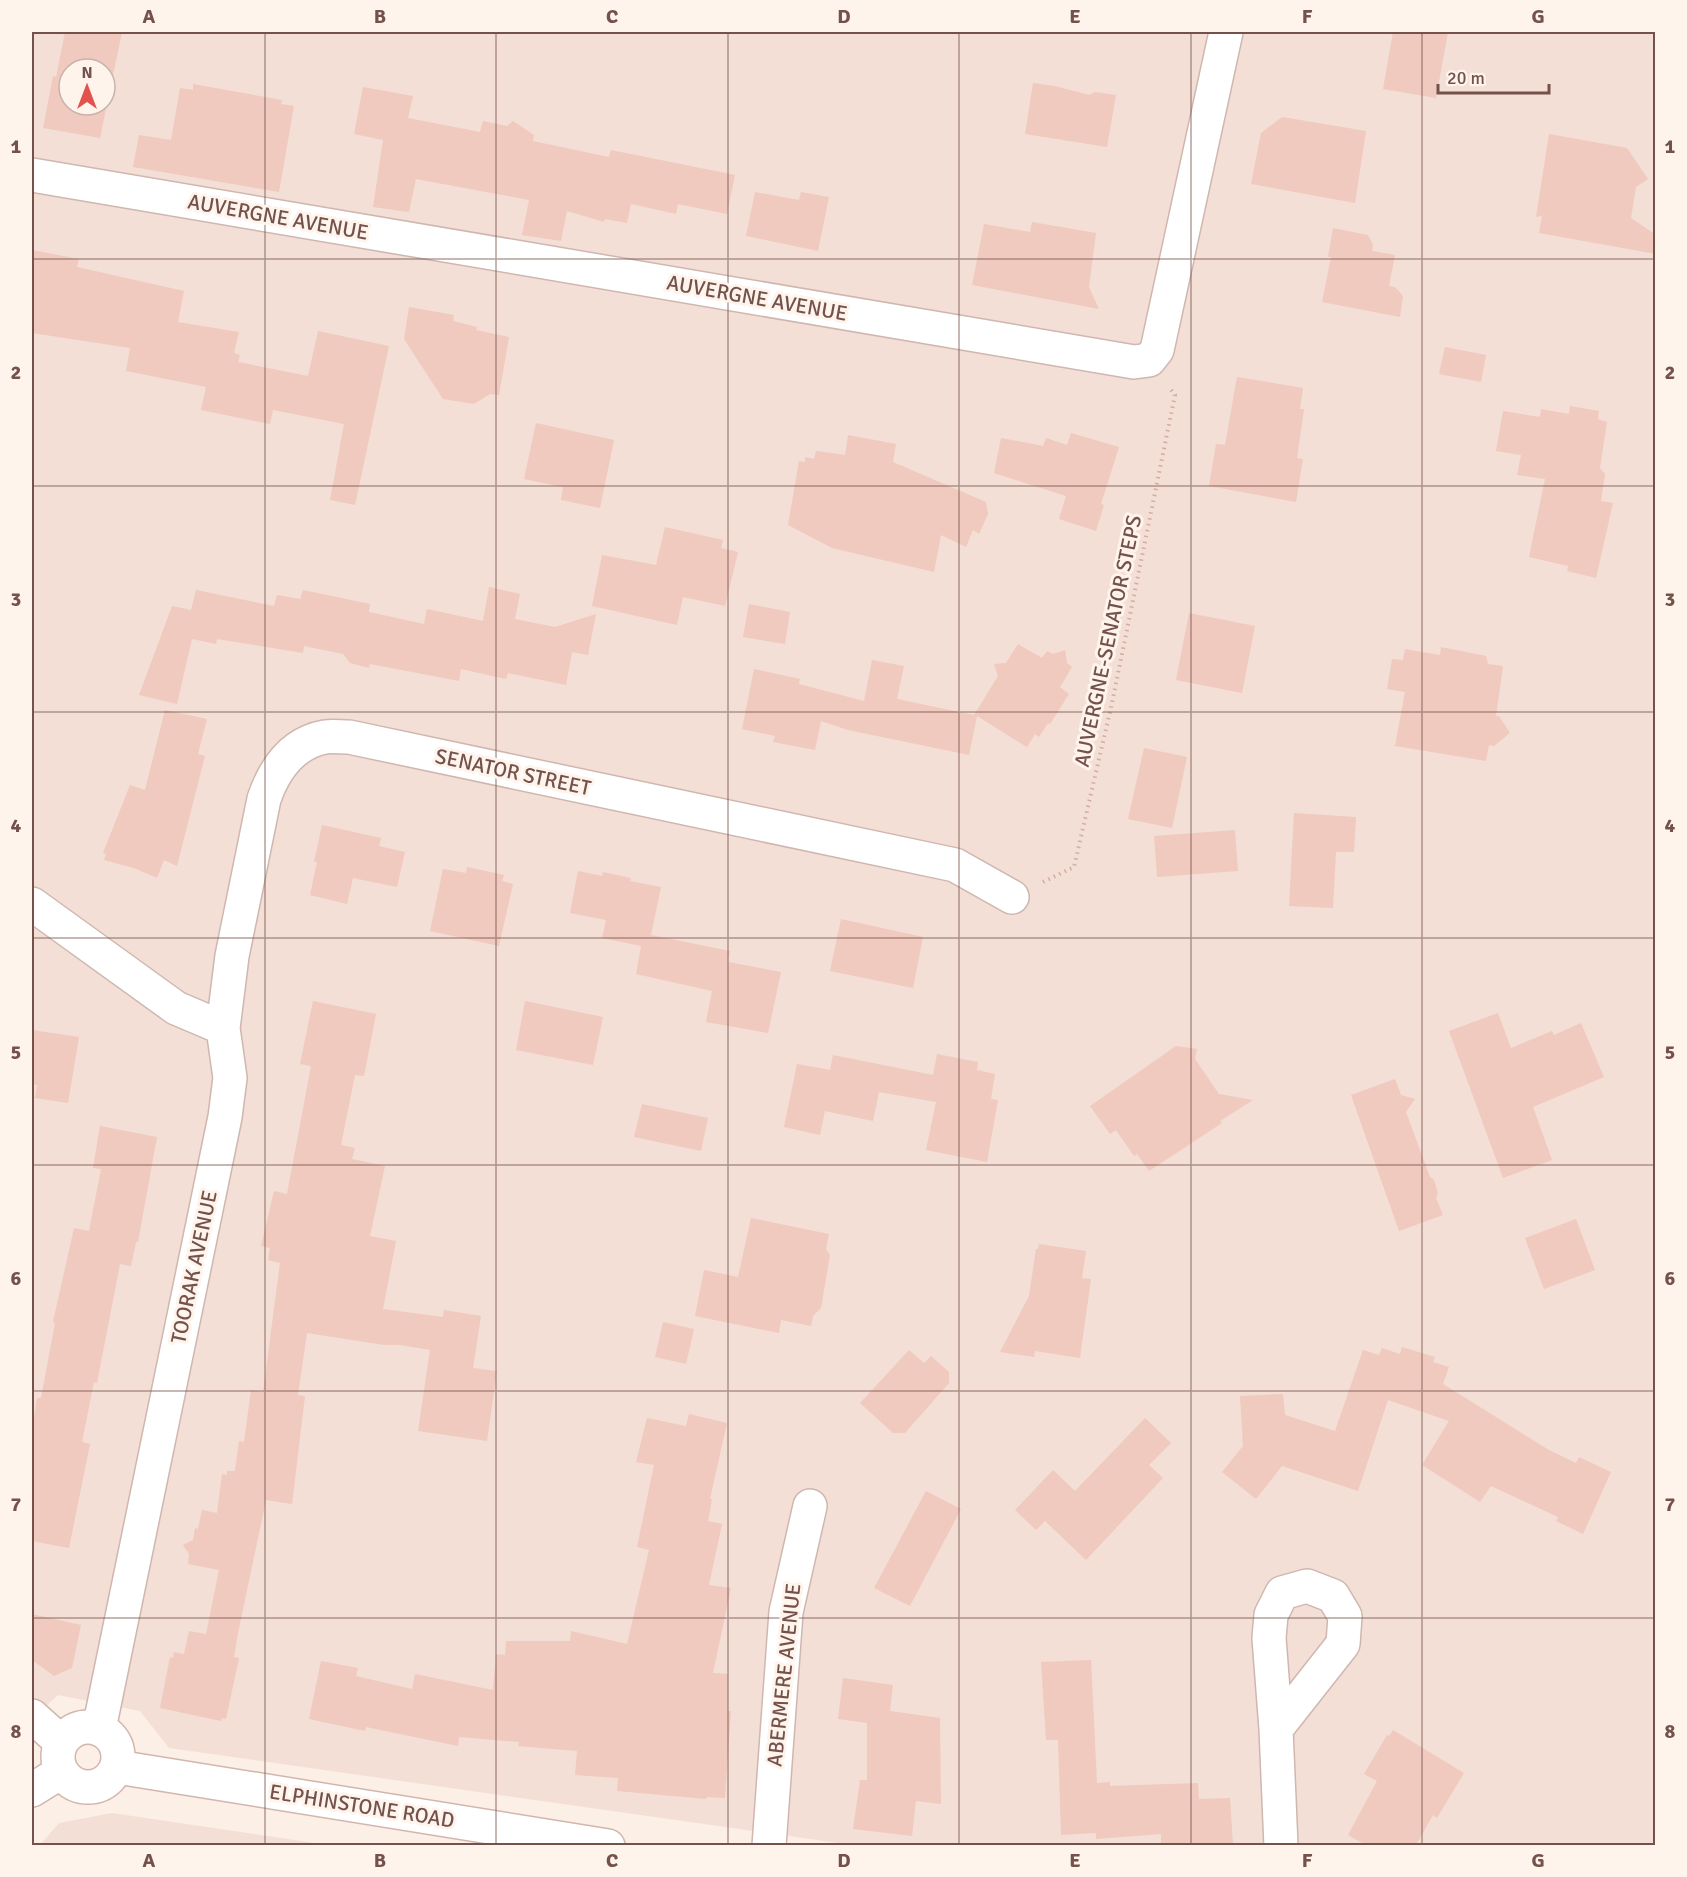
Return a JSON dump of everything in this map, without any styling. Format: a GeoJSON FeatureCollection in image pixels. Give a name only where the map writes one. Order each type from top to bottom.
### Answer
{"type":"FeatureCollection","features":[{"type":"Feature","properties":{"kind":"street"},"geometry":{"type":"LineString","coordinates":[[1149,360],[1157,350],[1226,32]]}},
{"type":"Feature","properties":{"kind":"street","name":"AUVERGNE AVENUE"},"geometry":{"type":"LineString","coordinates":[[32,175],[1134,362],[1149,360]]}},
{"type":"Feature","properties":{"kind":"street","name":"SENATOR STREET"},"geometry":{"type":"LineString","coordinates":[[223,1028],[231,956],[269,785],[289,755],[303,745],[325,737],[349,737],[955,865],[1012,897]]}},
{"type":"Feature","properties":{"kind":"street"},"geometry":{"type":"LineString","coordinates":[[32,904],[176,1008],[223,1028]]}},
{"type":"Feature","properties":{"kind":"street","name":"TOORAK AVENUE"},"geometry":{"type":"LineString","coordinates":[[99,1729],[225,1117],[230,1078],[223,1028]]}},
{"type":"Feature","properties":{"kind":"street","name":"ABERMERE AVENUE"},"geometry":{"type":"LineString","coordinates":[[769,1845],[786,1612],[810,1506]]}},
{"type":"Feature","properties":{"kind":"street"},"geometry":{"type":"LineString","coordinates":[[32,1716],[61,1757],[74,1784],[82,1787],[99,1785],[107,1780],[117,1767],[118,1759],[111,1738],[99,1729],[82,1727],[67,1735],[61,1757],[32,1790]]}},
{"type":"Feature","properties":{"kind":"street"},"geometry":{"type":"LineString","coordinates":[[1276,1729],[1281,1845]]}},
{"type":"Feature","properties":{"kind":"street","name":"ELPHINSTONE ROAD"},"geometry":{"type":"LineString","coordinates":[[117,1767],[608,1845]]}},
{"type":"Feature","properties":{"kind":"path","name":"AUVERGNE-SENATOR STEPS"},"geometry":{"type":"LineString","coordinates":[[1012,897],[1074,867],[1112,704],[1175,394],[1149,360]]}},
{"type":"Feature","properties":{"kind":"shaded area"},"geometry":{"type":"Polygon","coordinates":[[[32,32],[1655,32],[1655,1845],[852,1845],[169,1748],[140,1711],[58,1695],[32,1719],[32,32]]]}},
{"type":"Feature","properties":{"kind":"shaded area"},"geometry":{"type":"Polygon","coordinates":[[[112,1813],[328,1845],[40,1845],[59,1823],[112,1813]]]}},
{"type":"Feature","properties":{"kind":"building"},"geometry":{"type":"Polygon","coordinates":[[[65,32],[122,32],[117,57],[60,57],[65,32]]]}},
{"type":"Feature","properties":{"kind":"building"},"geometry":{"type":"Polygon","coordinates":[[[1393,32],[1448,32],[1436,98],[1383,89],[1393,32]]]}},
{"type":"Feature","properties":{"kind":"building"},"geometry":{"type":"Polygon","coordinates":[[[57,72],[57,117],[104,117],[100,138],[43,128],[53,76],[56,77],[57,72]]]}},
{"type":"Feature","properties":{"kind":"building"},"geometry":{"type":"Polygon","coordinates":[[[1033,83],[1089,95],[1095,92],[1116,95],[1107,147],[1025,134],[1033,83]]]}},
{"type":"Feature","properties":{"kind":"building"},"geometry":{"type":"Polygon","coordinates":[[[193,84],[282,100],[281,104],[294,106],[279,192],[133,167],[139,135],[171,140],[180,88],[193,90],[193,84]]]}},
{"type":"Feature","properties":{"kind":"building"},"geometry":{"type":"Polygon","coordinates":[[[363,87],[413,96],[408,118],[480,132],[483,121],[507,126],[513,121],[534,135],[533,141],[609,157],[611,150],[735,175],[727,214],[678,204],[676,214],[631,204],[627,223],[605,219],[604,222],[567,211],[561,241],[522,235],[529,200],[416,179],[409,212],[373,207],[383,140],[354,134],[363,87]]]}},
{"type":"Feature","properties":{"kind":"building"},"geometry":{"type":"Polygon","coordinates":[[[1282,117],[1366,131],[1355,203],[1251,184],[1261,133],[1282,117]]]}},
{"type":"Feature","properties":{"kind":"building"},"geometry":{"type":"Polygon","coordinates":[[[1549,134],[1627,148],[1648,179],[1636,187],[1631,218],[1656,235],[1656,254],[1539,233],[1542,216],[1536,217],[1549,134]]]}},
{"type":"Feature","properties":{"kind":"building"},"geometry":{"type":"Polygon","coordinates":[[[755,192],[799,200],[801,192],[829,197],[818,251],[746,236],[755,192]]]}},
{"type":"Feature","properties":{"kind":"building"},"geometry":{"type":"Polygon","coordinates":[[[1032,222],[1096,233],[1089,287],[1099,309],[972,285],[984,224],[1030,232],[1032,222]]]}},
{"type":"Feature","properties":{"kind":"building"},"geometry":{"type":"Polygon","coordinates":[[[1333,228],[1368,235],[1373,245],[1372,251],[1395,255],[1389,286],[1395,287],[1403,296],[1400,317],[1322,302],[1331,257],[1328,257],[1333,228]]]}},
{"type":"Feature","properties":{"kind":"building"},"geometry":{"type":"Polygon","coordinates":[[[32,250],[79,259],[77,267],[184,291],[178,322],[239,332],[234,353],[240,355],[238,362],[308,376],[318,331],[389,346],[355,505],[330,500],[344,424],[273,410],[270,424],[201,410],[206,387],[126,371],[130,348],[32,333],[32,250]]]}},
{"type":"Feature","properties":{"kind":"building"},"geometry":{"type":"Polygon","coordinates":[[[409,307],[454,315],[453,321],[477,327],[476,330],[509,337],[499,395],[490,394],[474,404],[443,399],[404,339],[409,307]]]}},
{"type":"Feature","properties":{"kind":"building"},"geometry":{"type":"Polygon","coordinates":[[[1445,347],[1486,355],[1481,382],[1439,374],[1445,347]]]}},
{"type":"Feature","properties":{"kind":"building"},"geometry":{"type":"Polygon","coordinates":[[[1237,377],[1303,388],[1300,409],[1304,409],[1297,458],[1303,459],[1296,502],[1209,486],[1216,444],[1225,445],[1237,377]]]}},
{"type":"Feature","properties":{"kind":"building"},"geometry":{"type":"Polygon","coordinates":[[[1570,406],[1599,411],[1598,419],[1607,422],[1600,468],[1605,474],[1601,501],[1613,503],[1596,578],[1567,571],[1568,566],[1529,557],[1545,479],[1517,475],[1521,455],[1496,451],[1503,411],[1540,417],[1541,409],[1569,414],[1570,406]]]}},
{"type":"Feature","properties":{"kind":"building"},"geometry":{"type":"Polygon","coordinates":[[[536,423],[614,440],[600,508],[561,500],[563,487],[524,479],[536,423]]]}},
{"type":"Feature","properties":{"kind":"building"},"geometry":{"type":"Polygon","coordinates":[[[1071,433],[1119,447],[1101,504],[1104,505],[1096,531],[1059,519],[1066,496],[994,473],[1001,438],[1043,446],[1046,438],[1067,445],[1071,433]]]}},
{"type":"Feature","properties":{"kind":"building"},"geometry":{"type":"Polygon","coordinates":[[[848,435],[896,444],[893,462],[986,502],[988,514],[979,534],[973,530],[966,547],[941,535],[934,572],[832,548],[788,525],[799,461],[805,462],[805,457],[814,459],[816,451],[845,455],[848,435]]]}},
{"type":"Feature","properties":{"kind":"building"},"geometry":{"type":"Polygon","coordinates":[[[665,527],[723,540],[721,548],[738,552],[725,606],[683,597],[677,625],[592,606],[602,555],[656,565],[665,527]]]}},
{"type":"Feature","properties":{"kind":"building"},"geometry":{"type":"Polygon","coordinates":[[[489,587],[520,594],[515,619],[555,627],[596,614],[588,655],[572,652],[566,685],[508,673],[506,679],[461,669],[459,681],[370,664],[369,668],[350,663],[343,654],[304,646],[303,653],[217,639],[216,644],[192,639],[177,704],[139,695],[172,606],[191,610],[196,590],[274,606],[277,595],[300,599],[303,590],[370,604],[369,612],[424,624],[427,609],[483,621],[489,587]]]}},
{"type":"Feature","properties":{"kind":"building"},"geometry":{"type":"Polygon","coordinates":[[[749,604],[790,612],[785,644],[743,637],[749,604]]]}},
{"type":"Feature","properties":{"kind":"building"},"geometry":{"type":"Polygon","coordinates":[[[1189,613],[1255,626],[1242,693],[1176,680],[1189,613]]]}},
{"type":"Feature","properties":{"kind":"building"},"geometry":{"type":"Polygon","coordinates":[[[1018,644],[1042,658],[1047,651],[1053,654],[1065,650],[1067,663],[1072,667],[1060,687],[1069,694],[1050,724],[1048,723],[1039,737],[1035,734],[1027,747],[977,716],[969,755],[848,730],[821,721],[815,750],[773,742],[775,736],[742,729],[754,669],[800,679],[799,684],[864,701],[872,660],[904,666],[897,699],[974,715],[998,676],[994,664],[1006,663],[1018,644]]]}},
{"type":"Feature","properties":{"kind":"building"},"geometry":{"type":"Polygon","coordinates":[[[1441,647],[1486,656],[1488,664],[1503,666],[1496,716],[1499,716],[1510,733],[1494,746],[1489,745],[1486,761],[1395,746],[1405,692],[1387,689],[1392,659],[1403,660],[1405,649],[1440,655],[1441,647]]]}},
{"type":"Feature","properties":{"kind":"building"},"geometry":{"type":"Polygon","coordinates":[[[165,710],[207,719],[198,754],[205,756],[177,866],[164,860],[157,878],[134,868],[104,860],[106,854],[103,853],[130,785],[145,790],[165,710]]]}},
{"type":"Feature","properties":{"kind":"building"},"geometry":{"type":"Polygon","coordinates":[[[1144,748],[1187,757],[1172,828],[1128,819],[1144,748]]]}},
{"type":"Feature","properties":{"kind":"building"},"geometry":{"type":"Polygon","coordinates":[[[1294,813],[1356,817],[1354,852],[1336,852],[1333,908],[1289,906],[1294,813]]]}},
{"type":"Feature","properties":{"kind":"building"},"geometry":{"type":"Polygon","coordinates":[[[322,825],[381,838],[379,846],[405,852],[397,887],[353,878],[347,904],[310,895],[322,825]]]}},
{"type":"Feature","properties":{"kind":"building"},"geometry":{"type":"Polygon","coordinates":[[[1235,830],[1238,871],[1157,877],[1154,836],[1235,830]]]}},
{"type":"Feature","properties":{"kind":"building"},"geometry":{"type":"Polygon","coordinates":[[[467,867],[504,875],[502,881],[513,884],[499,946],[430,931],[443,869],[466,873],[467,867]]]}},
{"type":"Feature","properties":{"kind":"building"},"geometry":{"type":"Polygon","coordinates":[[[578,871],[602,876],[603,872],[631,878],[630,881],[661,887],[651,935],[730,951],[728,962],[781,972],[768,1033],[706,1022],[712,991],[636,974],[641,946],[602,938],[606,920],[570,913],[578,871]]]}},
{"type":"Feature","properties":{"kind":"building"},"geometry":{"type":"Polygon","coordinates":[[[841,919],[923,937],[913,988],[830,971],[841,919]]]}},
{"type":"Feature","properties":{"kind":"building"},"geometry":{"type":"Polygon","coordinates":[[[313,1001],[376,1014],[364,1076],[355,1075],[341,1145],[355,1148],[352,1159],[385,1166],[370,1236],[396,1241],[383,1309],[443,1317],[444,1310],[481,1316],[473,1368],[497,1371],[487,1441],[418,1431],[430,1350],[307,1333],[298,1395],[305,1396],[292,1504],[266,1500],[238,1633],[234,1657],[239,1658],[226,1719],[222,1718],[221,1721],[160,1708],[170,1657],[173,1658],[174,1652],[184,1654],[189,1631],[206,1634],[219,1570],[188,1564],[189,1554],[183,1545],[193,1540],[202,1510],[217,1513],[222,1474],[227,1475],[227,1471],[235,1471],[239,1441],[244,1442],[251,1390],[263,1392],[280,1263],[268,1260],[270,1248],[261,1246],[274,1191],[287,1194],[311,1066],[300,1064],[313,1001]]]}},
{"type":"Feature","properties":{"kind":"building"},"geometry":{"type":"Polygon","coordinates":[[[525,1001],[603,1017],[593,1065],[516,1050],[525,1001]]]}},
{"type":"Feature","properties":{"kind":"building"},"geometry":{"type":"Polygon","coordinates":[[[1498,1013],[1511,1048],[1552,1031],[1554,1035],[1581,1023],[1604,1077],[1533,1107],[1552,1160],[1503,1178],[1449,1031],[1498,1013]]]}},
{"type":"Feature","properties":{"kind":"building"},"geometry":{"type":"Polygon","coordinates":[[[32,1030],[79,1037],[68,1103],[35,1098],[37,1085],[32,1084],[32,1030]]]}},
{"type":"Feature","properties":{"kind":"building"},"geometry":{"type":"Polygon","coordinates":[[[1176,1046],[1197,1049],[1195,1059],[1219,1094],[1253,1100],[1149,1171],[1137,1154],[1134,1156],[1116,1130],[1110,1134],[1090,1106],[1176,1046]]]}},
{"type":"Feature","properties":{"kind":"building"},"geometry":{"type":"Polygon","coordinates":[[[937,1054],[978,1062],[977,1070],[995,1074],[991,1099],[998,1100],[987,1162],[926,1150],[936,1102],[879,1092],[873,1121],[825,1111],[820,1135],[784,1127],[797,1064],[830,1070],[833,1055],[933,1075],[937,1054]]]}},
{"type":"Feature","properties":{"kind":"building"},"geometry":{"type":"Polygon","coordinates":[[[1395,1079],[1401,1095],[1415,1099],[1406,1112],[1430,1177],[1434,1180],[1438,1193],[1436,1198],[1443,1215],[1399,1231],[1351,1095],[1395,1079]]]}},
{"type":"Feature","properties":{"kind":"building"},"geometry":{"type":"Polygon","coordinates":[[[642,1104],[708,1118],[701,1151],[634,1137],[642,1104]]]}},
{"type":"Feature","properties":{"kind":"building"},"geometry":{"type":"Polygon","coordinates":[[[100,1126],[157,1137],[138,1242],[136,1242],[131,1266],[120,1264],[97,1383],[94,1382],[82,1442],[90,1444],[69,1548],[32,1541],[32,1429],[37,1398],[41,1398],[55,1323],[53,1322],[74,1228],[89,1231],[101,1169],[93,1168],[100,1126]]]}},
{"type":"Feature","properties":{"kind":"building"},"geometry":{"type":"Polygon","coordinates":[[[751,1218],[829,1234],[826,1249],[830,1255],[821,1308],[813,1316],[811,1326],[781,1320],[779,1333],[695,1316],[704,1270],[738,1277],[751,1218]]]}},
{"type":"Feature","properties":{"kind":"building"},"geometry":{"type":"Polygon","coordinates":[[[1576,1219],[1595,1270],[1544,1289],[1525,1238],[1576,1219]]]}},
{"type":"Feature","properties":{"kind":"building"},"geometry":{"type":"Polygon","coordinates":[[[1039,1244],[1086,1251],[1082,1278],[1091,1279],[1080,1358],[1035,1351],[1034,1357],[1000,1352],[1029,1296],[1036,1249],[1039,1244]]]}},
{"type":"Feature","properties":{"kind":"building"},"geometry":{"type":"Polygon","coordinates":[[[663,1322],[694,1329],[686,1364],[655,1357],[663,1322]]]}},
{"type":"Feature","properties":{"kind":"building"},"geometry":{"type":"Polygon","coordinates":[[[1402,1347],[1435,1357],[1433,1362],[1449,1367],[1443,1384],[1549,1450],[1576,1463],[1579,1457],[1611,1472],[1583,1534],[1556,1521],[1558,1517],[1491,1486],[1480,1502],[1422,1465],[1449,1421],[1388,1400],[1358,1491],[1282,1466],[1256,1499],[1222,1472],[1243,1446],[1240,1396],[1283,1394],[1285,1415],[1335,1431],[1363,1350],[1379,1355],[1382,1348],[1400,1354],[1402,1347]]]}},
{"type":"Feature","properties":{"kind":"building"},"geometry":{"type":"Polygon","coordinates":[[[909,1350],[924,1363],[931,1356],[949,1372],[949,1383],[905,1433],[893,1433],[860,1403],[909,1350]]]}},
{"type":"Feature","properties":{"kind":"building"},"geometry":{"type":"Polygon","coordinates":[[[689,1414],[727,1423],[710,1499],[712,1499],[708,1521],[722,1524],[709,1585],[731,1588],[713,1673],[728,1674],[728,1711],[731,1711],[725,1798],[707,1797],[706,1799],[617,1791],[618,1778],[575,1775],[577,1751],[518,1746],[519,1742],[459,1737],[458,1746],[366,1727],[365,1731],[309,1719],[321,1661],[358,1668],[356,1676],[412,1689],[415,1674],[493,1690],[496,1654],[505,1655],[506,1641],[570,1641],[571,1631],[627,1644],[649,1550],[637,1547],[654,1465],[636,1462],[647,1418],[686,1426],[689,1414]]]}},
{"type":"Feature","properties":{"kind":"building"},"geometry":{"type":"Polygon","coordinates":[[[1145,1418],[1171,1443],[1149,1465],[1163,1478],[1086,1560],[1045,1521],[1036,1530],[1015,1510],[1053,1470],[1075,1491],[1145,1418]]]}},
{"type":"Feature","properties":{"kind":"building"},"geometry":{"type":"Polygon","coordinates":[[[926,1491],[961,1509],[910,1606],[874,1588],[926,1491]]]}},
{"type":"Feature","properties":{"kind":"building"},"geometry":{"type":"Polygon","coordinates":[[[32,1614],[81,1625],[72,1668],[54,1676],[32,1660],[32,1614]]]}},
{"type":"Feature","properties":{"kind":"building"},"geometry":{"type":"Polygon","coordinates":[[[1091,1660],[1097,1783],[1110,1782],[1110,1786],[1198,1783],[1199,1799],[1230,1798],[1233,1845],[1161,1845],[1161,1834],[1096,1839],[1096,1833],[1061,1835],[1058,1740],[1046,1740],[1041,1662],[1091,1660]]]}},
{"type":"Feature","properties":{"kind":"building"},"geometry":{"type":"Polygon","coordinates":[[[843,1678],[893,1685],[890,1711],[940,1718],[941,1804],[916,1801],[912,1836],[853,1829],[860,1780],[867,1780],[867,1723],[838,1719],[843,1678]]]}},
{"type":"Feature","properties":{"kind":"building"},"geometry":{"type":"Polygon","coordinates":[[[1393,1730],[1464,1773],[1437,1818],[1433,1815],[1416,1845],[1366,1845],[1348,1835],[1377,1781],[1364,1774],[1387,1735],[1389,1736],[1393,1730]]]}}]}
